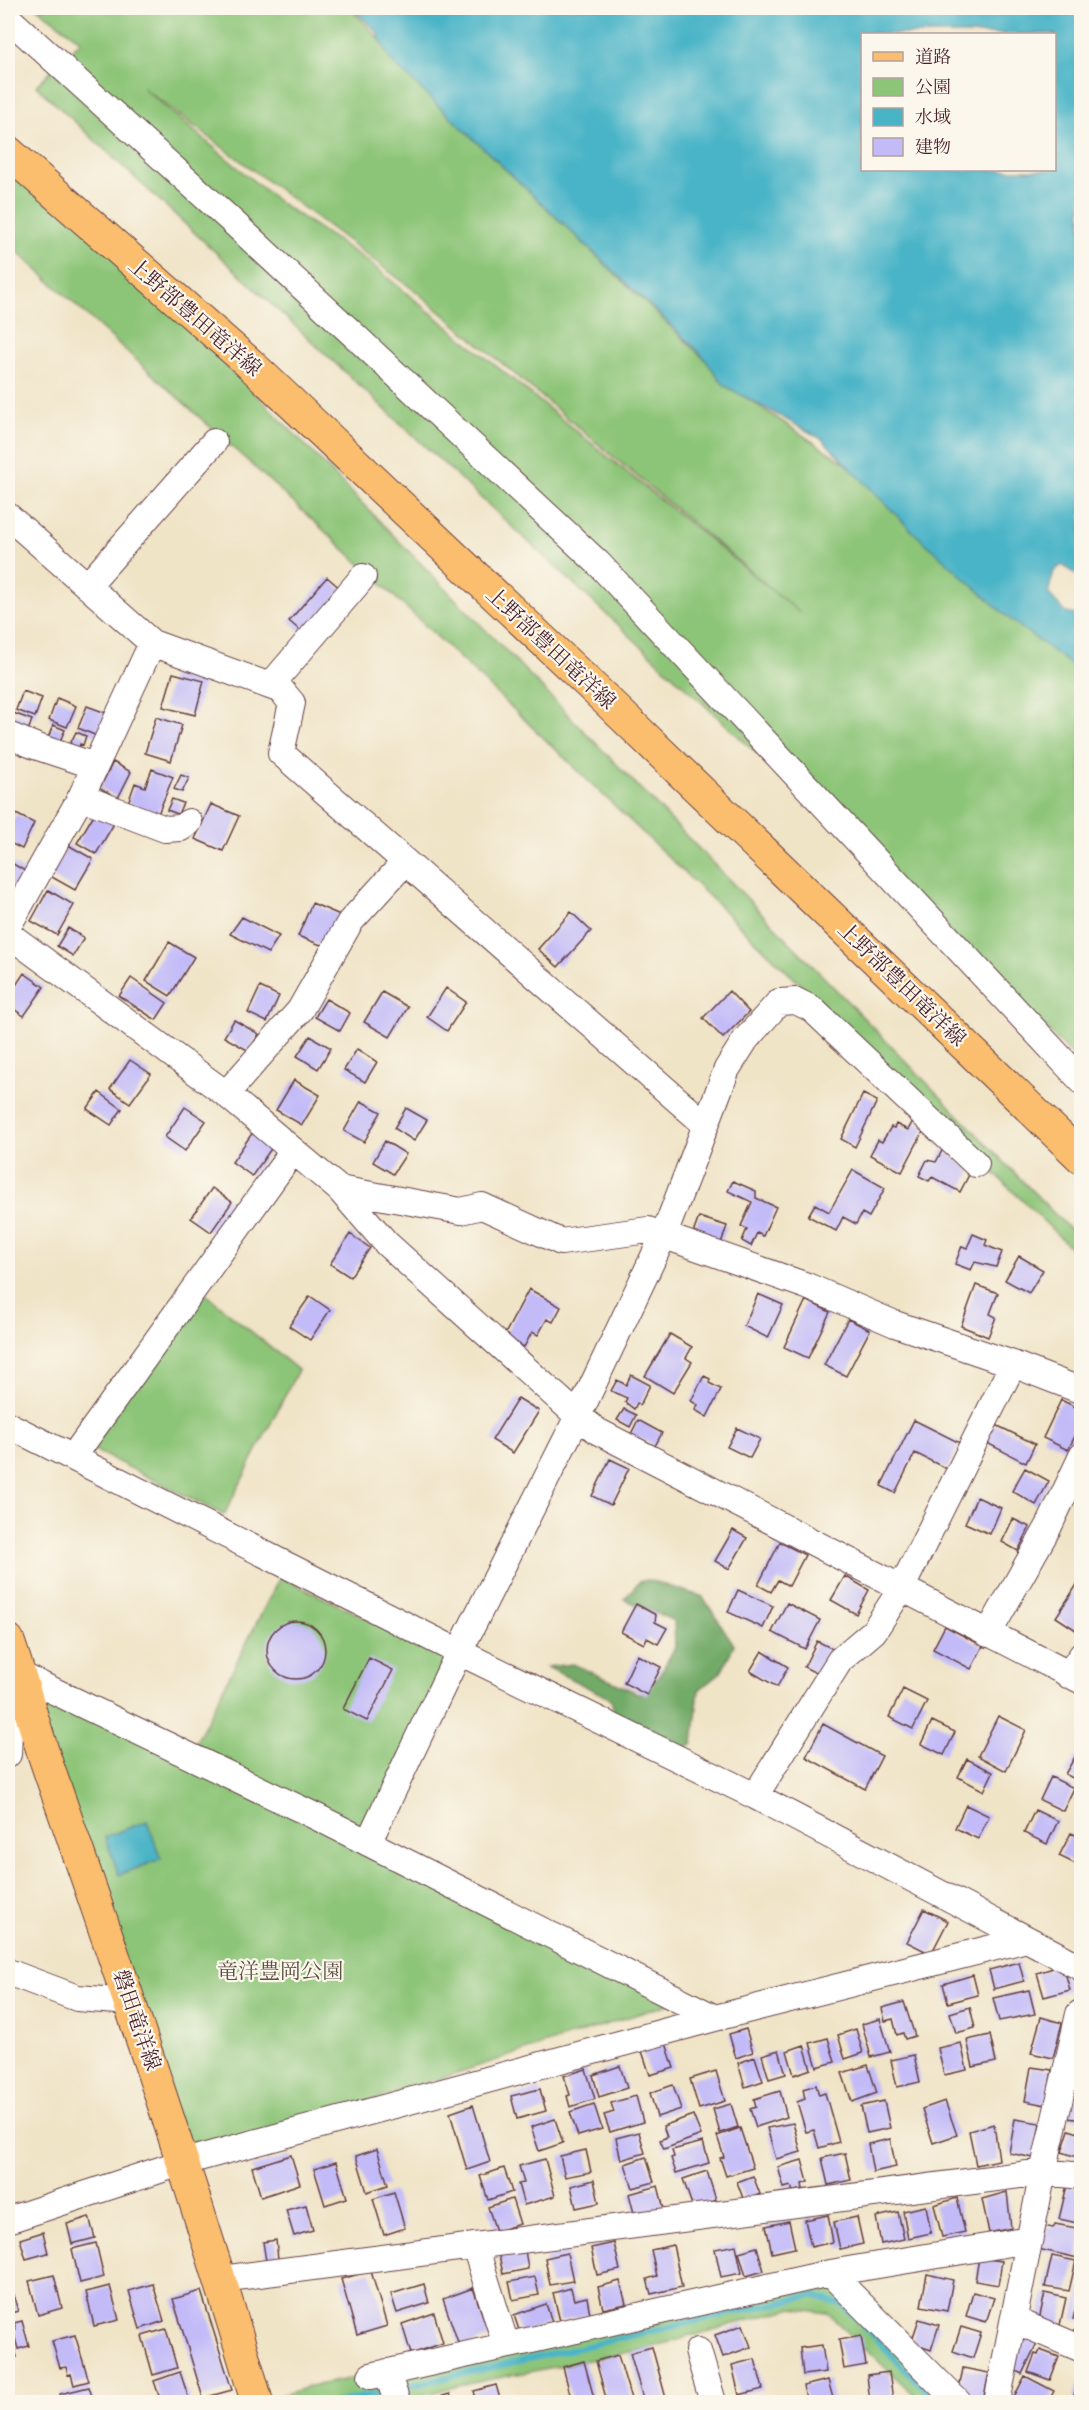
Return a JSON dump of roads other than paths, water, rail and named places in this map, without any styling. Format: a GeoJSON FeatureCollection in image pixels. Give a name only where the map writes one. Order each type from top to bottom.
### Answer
{"type":"FeatureCollection","features":[{"type":"Feature","properties":{"kind":"main road","name":"上野部豊田竜洋線"},"geometry":{"type":"LineString","coordinates":[[8,152],[249,363],[605,699],[1082,1158]]}},
{"type":"Feature","properties":{"kind":"main road","name":"磐田竜洋線"},"geometry":{"type":"LineString","coordinates":[[8,1641],[13,1671],[132,2002],[221,2279],[256,2402]]}},
{"type":"Feature","properties":{"kind":"street"},"geometry":{"type":"LineString","coordinates":[[8,18],[236,225],[598,563],[1082,1081]]}},
{"type":"Feature","properties":{"kind":"street"},"geometry":{"type":"LineString","coordinates":[[87,586],[214,442]]}},
{"type":"Feature","properties":{"kind":"street"},"geometry":{"type":"LineString","coordinates":[[8,516],[152,643],[281,690],[292,703],[281,753],[706,1125]]}},
{"type":"Feature","properties":{"kind":"street"},"geometry":{"type":"LineString","coordinates":[[270,686],[363,577]]}},
{"type":"Feature","properties":{"kind":"street"},"geometry":{"type":"LineString","coordinates":[[8,926],[81,797],[152,643]]}},
{"type":"Feature","properties":{"kind":"street"},"geometry":{"type":"LineString","coordinates":[[8,735],[95,766]]}},
{"type":"Feature","properties":{"kind":"street"},"geometry":{"type":"LineString","coordinates":[[81,797],[165,829],[181,828],[189,822]]}},
{"type":"Feature","properties":{"kind":"street"},"geometry":{"type":"LineString","coordinates":[[226,1094],[300,1010],[350,921],[405,862]]}},
{"type":"Feature","properties":{"kind":"street"},"geometry":{"type":"LineString","coordinates":[[8,934],[226,1094],[339,1190],[387,1244],[597,1431],[988,1634],[1077,1670]]}},
{"type":"Feature","properties":{"kind":"street"},"geometry":{"type":"LineString","coordinates":[[368,1843],[459,1652],[578,1416],[664,1234],[727,1069],[746,1039],[778,1002],[796,1001],[812,1009],[976,1164]]}},
{"type":"Feature","properties":{"kind":"street"},"geometry":{"type":"LineString","coordinates":[[73,1457],[293,1151]]}},
{"type":"Feature","properties":{"kind":"street"},"geometry":{"type":"LineString","coordinates":[[339,1190],[461,1211],[482,1206],[561,1242],[648,1230],[664,1234],[807,1286],[896,1324],[1013,1364],[1082,1391]]}},
{"type":"Feature","properties":{"kind":"street"},"geometry":{"type":"LineString","coordinates":[[755,1796],[840,1660],[874,1630],[901,1589],[1013,1364]]}},
{"type":"Feature","properties":{"kind":"street"},"geometry":{"type":"LineString","coordinates":[[8,1425],[459,1652],[755,1796],[1082,1968]]}},
{"type":"Feature","properties":{"kind":"street"},"geometry":{"type":"LineString","coordinates":[[988,1634],[1049,1526],[1082,1456]]}},
{"type":"Feature","properties":{"kind":"street"},"geometry":{"type":"LineString","coordinates":[[13,1671],[317,1816],[715,2018]]}},
{"type":"Feature","properties":{"kind":"street"},"geometry":{"type":"LineString","coordinates":[[8,1754],[9,1734],[28,1708]]}},
{"type":"Feature","properties":{"kind":"street"},"geometry":{"type":"LineString","coordinates":[[8,2220],[184,2162],[715,2018],[1027,1939]]}},
{"type":"Feature","properties":{"kind":"street"},"geometry":{"type":"LineString","coordinates":[[8,1972],[77,1998],[132,2002]]}},
{"type":"Feature","properties":{"kind":"street"},"geometry":{"type":"LineString","coordinates":[[997,2403],[1043,2172],[1079,2014],[1082,2012]]}},
{"type":"Feature","properties":{"kind":"street"},"geometry":{"type":"LineString","coordinates":[[221,2279],[1043,2172],[1082,2176]]}},
{"type":"Feature","properties":{"kind":"street"},"geometry":{"type":"LineString","coordinates":[[397,2403],[379,2374],[830,2272],[1029,2240]]}},
{"type":"Feature","properties":{"kind":"street"},"geometry":{"type":"LineString","coordinates":[[475,2246],[506,2345]]}},
{"type":"Feature","properties":{"kind":"street"},"geometry":{"type":"LineString","coordinates":[[830,2272],[958,2403]]}},
{"type":"Feature","properties":{"kind":"street"},"geometry":{"type":"LineString","coordinates":[[1014,2320],[1082,2349]]}},
{"type":"Feature","properties":{"kind":"street"},"geometry":{"type":"LineString","coordinates":[[698,2351],[713,2403]]}},
{"type":"Feature","properties":{"kind":"water"},"geometry":{"type":"Polygon","coordinates":[[[352,8],[1081,8],[1081,578],[1062,565],[1054,571],[1048,593],[1066,613],[1081,616],[1081,672],[1011,620],[911,530],[822,439],[725,386],[700,353],[390,60],[377,32],[352,8]]]}},
{"type":"Feature","properties":{"kind":"water"},"geometry":{"type":"Polygon","coordinates":[[[147,1821],[161,1859],[119,1875],[105,1837],[147,1821]]]}},
{"type":"Feature","properties":{"kind":"waterway"},"geometry":{"type":"LineString","coordinates":[[400,2388],[813,2295],[843,2305],[937,2402]]}},
{"type":"Feature","properties":{"kind":"waterway"},"geometry":{"type":"LineString","coordinates":[[341,2402],[387,2391]]}},
{"type":"Feature","properties":{"kind":"park label","name":"竜洋豊岡公園"},"geometry":{"type":"Point","coordinates":[280,1971]}}]}
